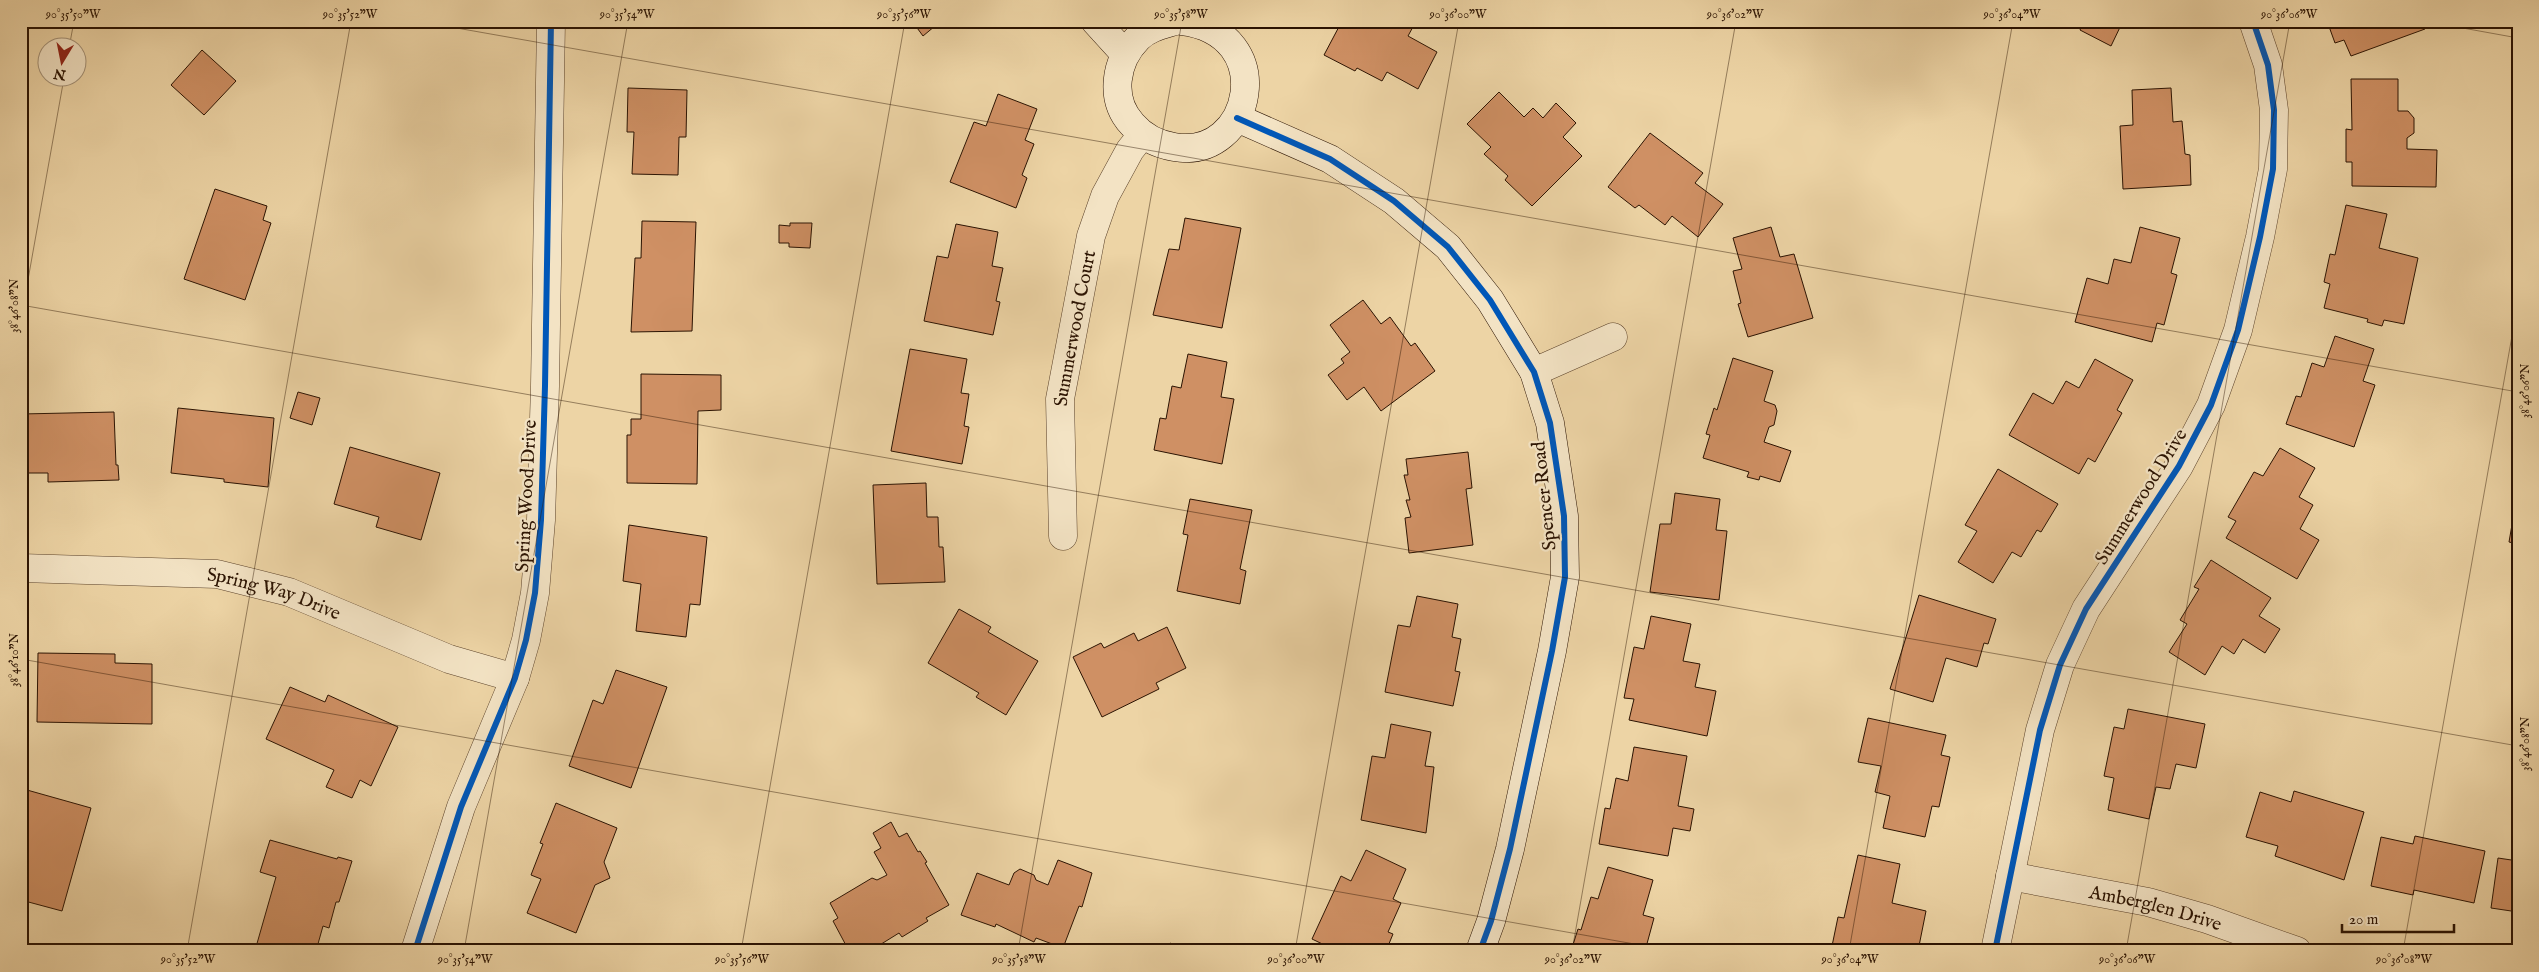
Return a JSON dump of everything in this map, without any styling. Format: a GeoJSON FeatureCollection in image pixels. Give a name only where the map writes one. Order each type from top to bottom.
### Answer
{"type":"FeatureCollection","features":[{"type":"Feature","properties":{"kind":"street","name":"Spring Wood Drive"},"geometry":{"type":"LineString","coordinates":[[415,951],[461,807],[515,678],[526,640],[535,593],[541,520],[551,21]]}},
{"type":"Feature","properties":{"kind":"street"},"geometry":{"type":"LineString","coordinates":[[1095,21],[1125,54]]}},
{"type":"Feature","properties":{"kind":"street"},"geometry":{"type":"LineString","coordinates":[[1175,21],[1156,26],[1138,37],[1125,54],[1119,71],[1117,89],[1121,106],[1130,122],[1142,135],[1161,145],[1183,149],[1204,145],[1216,138],[1237,118],[1244,100],[1246,81],[1242,62],[1223,27],[1182,21]]}},
{"type":"Feature","properties":{"kind":"street","name":"Summerwood Drive"},"geometry":{"type":"LineString","coordinates":[[1995,951],[2040,730],[2060,665],[2086,609],[2180,466],[2211,405],[2238,330],[2260,237],[2273,169],[2274,110],[2269,74],[2253,21]]}},
{"type":"Feature","properties":{"kind":"street","name":"Spencer Road"},"geometry":{"type":"LineString","coordinates":[[1237,118],[1330,159],[1401,207],[1454,255],[1490,300],[1534,372],[1550,423],[1558,464],[1564,516],[1564,577],[1552,651],[1510,849],[1491,921],[1480,951]]}},
{"type":"Feature","properties":{"kind":"street","name":"Summerwood Court"},"geometry":{"type":"LineString","coordinates":[[1062,536],[1060,399],[1092,236],[1105,196],[1130,150],[1142,135]]}},
{"type":"Feature","properties":{"kind":"street"},"geometry":{"type":"LineString","coordinates":[[1534,372],[1613,337]]}},
{"type":"Feature","properties":{"kind":"street","name":"Spring Way Drive"},"geometry":{"type":"LineString","coordinates":[[21,568],[217,574],[289,592],[450,659],[515,678]]}},
{"type":"Feature","properties":{"kind":"street","name":"Amberglen Drive"},"geometry":{"type":"LineString","coordinates":[[2010,876],[2148,902],[2296,951]]}},
{"type":"Feature","properties":{"kind":"building"},"geometry":{"type":"Polygon","coordinates":[[[912,21],[941,21],[923,36],[912,21]]]}},
{"type":"Feature","properties":{"kind":"building"},"geometry":{"type":"Polygon","coordinates":[[[1342,21],[1406,21],[1414,25],[1408,36],[1437,52],[1418,89],[1387,72],[1382,81],[1357,68],[1355,71],[1324,55],[1342,21]]]}},
{"type":"Feature","properties":{"kind":"building"},"geometry":{"type":"Polygon","coordinates":[[[2075,21],[2123,21],[2111,46],[2080,30],[2082,25],[2075,21]]]}},
{"type":"Feature","properties":{"kind":"building"},"geometry":{"type":"Polygon","coordinates":[[[2327,21],[2422,21],[2425,29],[2351,56],[2344,40],[2335,43],[2327,21]]]}},
{"type":"Feature","properties":{"kind":"building"},"geometry":{"type":"Polygon","coordinates":[[[202,50],[236,81],[204,115],[171,85],[202,50]]]}},
{"type":"Feature","properties":{"kind":"building"},"geometry":{"type":"Polygon","coordinates":[[[2351,79],[2398,79],[2398,111],[2408,111],[2414,118],[2414,133],[2407,138],[2407,149],[2437,150],[2436,187],[2352,186],[2352,162],[2346,162],[2346,129],[2352,130],[2351,79]]]}},
{"type":"Feature","properties":{"kind":"building"},"geometry":{"type":"Polygon","coordinates":[[[628,88],[687,90],[686,137],[679,137],[678,175],[632,174],[634,132],[627,132],[628,88]]]}},
{"type":"Feature","properties":{"kind":"building"},"geometry":{"type":"Polygon","coordinates":[[[2171,88],[2173,122],[2182,121],[2185,154],[2190,155],[2191,185],[2123,189],[2120,126],[2133,125],[2132,90],[2171,88]]]}},
{"type":"Feature","properties":{"kind":"building"},"geometry":{"type":"Polygon","coordinates":[[[1499,92],[1524,117],[1533,108],[1543,118],[1556,103],[1576,123],[1563,137],[1582,156],[1532,206],[1505,180],[1508,176],[1484,154],[1491,147],[1467,124],[1499,92]]]}},
{"type":"Feature","properties":{"kind":"building"},"geometry":{"type":"Polygon","coordinates":[[[998,94],[1037,109],[1025,140],[1034,144],[1022,175],[1027,178],[1016,208],[950,182],[974,122],[986,126],[998,94]]]}},
{"type":"Feature","properties":{"kind":"building"},"geometry":{"type":"Polygon","coordinates":[[[1650,133],[1703,173],[1695,183],[1723,204],[1698,237],[1672,216],[1665,225],[1639,205],[1635,208],[1608,187],[1650,133]]]}},
{"type":"Feature","properties":{"kind":"building"},"geometry":{"type":"Polygon","coordinates":[[[215,189],[267,206],[263,220],[271,223],[245,300],[184,279],[215,189]]]}},
{"type":"Feature","properties":{"kind":"building"},"geometry":{"type":"Polygon","coordinates":[[[2346,205],[2387,214],[2379,248],[2418,258],[2404,324],[2384,320],[2382,326],[2367,322],[2368,319],[2324,308],[2330,284],[2324,282],[2330,254],[2335,255],[2346,205]]]}},
{"type":"Feature","properties":{"kind":"building"},"geometry":{"type":"Polygon","coordinates":[[[1185,218],[1241,228],[1222,328],[1153,315],[1169,249],[1179,250],[1185,218]]]}},
{"type":"Feature","properties":{"kind":"building"},"geometry":{"type":"Polygon","coordinates":[[[642,221],[696,222],[692,331],[631,332],[635,258],[641,258],[642,221]]]}},
{"type":"Feature","properties":{"kind":"building"},"geometry":{"type":"Polygon","coordinates":[[[790,223],[812,223],[810,248],[789,247],[789,243],[779,243],[779,225],[790,226],[790,223]]]}},
{"type":"Feature","properties":{"kind":"building"},"geometry":{"type":"Polygon","coordinates":[[[956,224],[998,232],[992,266],[1003,268],[996,301],[1000,302],[993,335],[924,321],[937,256],[948,258],[956,224]]]}},
{"type":"Feature","properties":{"kind":"building"},"geometry":{"type":"Polygon","coordinates":[[[1771,227],[1780,257],[1794,254],[1813,318],[1748,337],[1738,304],[1741,303],[1733,271],[1742,269],[1733,238],[1771,227]]]}},
{"type":"Feature","properties":{"kind":"building"},"geometry":{"type":"Polygon","coordinates":[[[2140,227],[2180,238],[2171,273],[2177,275],[2164,325],[2157,323],[2152,342],[2075,322],[2087,278],[2108,284],[2114,259],[2131,263],[2140,227]]]}},
{"type":"Feature","properties":{"kind":"building"},"geometry":{"type":"Polygon","coordinates":[[[1363,300],[1381,324],[1390,317],[1411,346],[1415,343],[1435,371],[1381,411],[1364,387],[1347,400],[1328,375],[1344,363],[1341,359],[1350,352],[1330,325],[1363,300]]]}},
{"type":"Feature","properties":{"kind":"building"},"geometry":{"type":"Polygon","coordinates":[[[2335,336],[2374,349],[2363,381],[2375,385],[2354,447],[2286,424],[2296,396],[2301,397],[2312,363],[2324,367],[2335,336]]]}},
{"type":"Feature","properties":{"kind":"building"},"geometry":{"type":"Polygon","coordinates":[[[910,349],[967,359],[961,393],[969,394],[964,426],[969,427],[962,464],[891,451],[910,349]]]}},
{"type":"Feature","properties":{"kind":"building"},"geometry":{"type":"Polygon","coordinates":[[[1188,354],[1227,362],[1221,397],[1234,399],[1222,464],[1154,450],[1160,418],[1166,419],[1172,386],[1181,388],[1188,354]]]}},
{"type":"Feature","properties":{"kind":"building"},"geometry":{"type":"Polygon","coordinates":[[[1733,358],[1773,371],[1764,401],[1775,405],[1777,411],[1774,425],[1769,427],[1764,442],[1791,451],[1780,482],[1760,476],[1759,480],[1747,477],[1749,472],[1703,458],[1710,435],[1706,434],[1714,408],[1717,410],[1733,358]]]}},
{"type":"Feature","properties":{"kind":"building"},"geometry":{"type":"Polygon","coordinates":[[[2095,359],[2133,380],[2117,410],[2122,413],[2095,462],[2088,458],[2079,474],[2009,435],[2033,393],[2053,404],[2066,381],[2079,388],[2095,359]]]}},
{"type":"Feature","properties":{"kind":"building"},"geometry":{"type":"Polygon","coordinates":[[[641,374],[721,375],[721,410],[698,411],[697,484],[627,483],[627,435],[631,435],[631,419],[641,419],[641,374]]]}},
{"type":"Feature","properties":{"kind":"building"},"geometry":{"type":"Polygon","coordinates":[[[298,392],[320,398],[312,425],[290,418],[298,392]]]}},
{"type":"Feature","properties":{"kind":"building"},"geometry":{"type":"Polygon","coordinates":[[[178,408],[274,418],[268,487],[224,482],[224,479],[171,473],[178,408]]]}},
{"type":"Feature","properties":{"kind":"building"},"geometry":{"type":"Polygon","coordinates":[[[114,412],[116,465],[118,465],[119,480],[48,482],[48,473],[21,473],[21,414],[114,412]]]}},
{"type":"Feature","properties":{"kind":"building"},"geometry":{"type":"Polygon","coordinates":[[[350,447],[440,473],[421,540],[376,527],[379,517],[334,504],[350,447]]]}},
{"type":"Feature","properties":{"kind":"building"},"geometry":{"type":"Polygon","coordinates":[[[2280,448],[2315,468],[2299,497],[2313,505],[2300,529],[2319,540],[2297,579],[2226,538],[2236,521],[2228,517],[2254,472],[2263,476],[2280,448]]]}},
{"type":"Feature","properties":{"kind":"building"},"geometry":{"type":"Polygon","coordinates":[[[1468,452],[1472,488],[1466,489],[1473,545],[1409,553],[1405,518],[1411,517],[1406,500],[1410,500],[1404,475],[1408,475],[1406,459],[1468,452]]]}},
{"type":"Feature","properties":{"kind":"building"},"geometry":{"type":"Polygon","coordinates":[[[1998,469],[2058,504],[2041,532],[2037,530],[2021,557],[2012,552],[1993,583],[1958,562],[1977,531],[1965,525],[1998,469]]]}},
{"type":"Feature","properties":{"kind":"building"},"geometry":{"type":"Polygon","coordinates":[[[926,483],[927,517],[938,517],[939,547],[943,547],[945,582],[877,584],[873,485],[926,483]]]}},
{"type":"Feature","properties":{"kind":"building"},"geometry":{"type":"Polygon","coordinates":[[[2518,490],[2518,544],[2509,542],[2518,490]]]}},
{"type":"Feature","properties":{"kind":"building"},"geometry":{"type":"Polygon","coordinates":[[[1675,493],[1720,499],[1716,530],[1727,531],[1719,600],[1650,592],[1660,524],[1671,524],[1675,493]]]}},
{"type":"Feature","properties":{"kind":"building"},"geometry":{"type":"Polygon","coordinates":[[[1190,499],[1252,510],[1240,569],[1246,571],[1240,604],[1177,591],[1188,535],[1183,534],[1190,499]]]}},
{"type":"Feature","properties":{"kind":"building"},"geometry":{"type":"Polygon","coordinates":[[[629,525],[707,537],[700,605],[690,604],[686,637],[636,631],[641,584],[623,581],[629,525]]]}},
{"type":"Feature","properties":{"kind":"building"},"geometry":{"type":"Polygon","coordinates":[[[2211,560],[2271,598],[2259,616],[2280,629],[2265,653],[2243,639],[2234,654],[2222,646],[2205,675],[2169,652],[2187,624],[2180,620],[2199,589],[2194,587],[2211,560]]]}},
{"type":"Feature","properties":{"kind":"building"},"geometry":{"type":"Polygon","coordinates":[[[1919,595],[1996,619],[1988,644],[1984,643],[1977,667],[1946,658],[1933,702],[1890,689],[1919,595]]]}},
{"type":"Feature","properties":{"kind":"building"},"geometry":{"type":"Polygon","coordinates":[[[1417,596],[1458,604],[1452,637],[1461,639],[1455,671],[1460,672],[1453,706],[1385,692],[1398,625],[1410,627],[1417,596]]]}},
{"type":"Feature","properties":{"kind":"building"},"geometry":{"type":"Polygon","coordinates":[[[959,609],[991,627],[988,632],[1038,661],[1006,715],[976,697],[979,693],[928,663],[959,609]]]}},
{"type":"Feature","properties":{"kind":"building"},"geometry":{"type":"Polygon","coordinates":[[[1651,616],[1691,624],[1683,661],[1700,664],[1695,687],[1716,691],[1707,736],[1629,720],[1634,699],[1624,698],[1634,647],[1644,649],[1651,616]]]}},
{"type":"Feature","properties":{"kind":"building"},"geometry":{"type":"Polygon","coordinates":[[[1167,627],[1186,668],[1156,683],[1159,689],[1102,717],[1073,657],[1101,643],[1104,648],[1134,633],[1138,641],[1167,627]]]}},
{"type":"Feature","properties":{"kind":"building"},"geometry":{"type":"Polygon","coordinates":[[[38,653],[115,654],[115,663],[152,664],[152,724],[37,722],[38,653]]]}},
{"type":"Feature","properties":{"kind":"building"},"geometry":{"type":"Polygon","coordinates":[[[616,670],[667,687],[631,788],[569,766],[593,700],[603,704],[616,670]]]}},
{"type":"Feature","properties":{"kind":"building"},"geometry":{"type":"Polygon","coordinates":[[[290,687],[325,702],[328,695],[398,727],[371,786],[360,780],[352,798],[326,787],[334,770],[266,739],[290,687]]]}},
{"type":"Feature","properties":{"kind":"building"},"geometry":{"type":"Polygon","coordinates":[[[2128,709],[2205,724],[2196,768],[2176,764],[2170,789],[2156,787],[2149,819],[2108,810],[2114,778],[2104,776],[2114,727],[2124,729],[2128,709]]]}},
{"type":"Feature","properties":{"kind":"building"},"geometry":{"type":"Polygon","coordinates":[[[1868,718],[1946,735],[1941,755],[1950,757],[1939,807],[1932,806],[1925,837],[1883,828],[1890,796],[1875,792],[1881,766],[1858,762],[1868,718]]]}},
{"type":"Feature","properties":{"kind":"building"},"geometry":{"type":"Polygon","coordinates":[[[1391,724],[1431,732],[1425,766],[1434,767],[1426,833],[1361,820],[1372,756],[1385,758],[1391,724]]]}},
{"type":"Feature","properties":{"kind":"building"},"geometry":{"type":"Polygon","coordinates":[[[1634,747],[1687,756],[1678,806],[1694,809],[1690,831],[1673,828],[1668,856],[1599,844],[1605,808],[1610,809],[1616,778],[1628,781],[1634,747]]]}},
{"type":"Feature","properties":{"kind":"building"},"geometry":{"type":"Polygon","coordinates":[[[27,790],[91,808],[62,911],[21,900],[21,811],[27,790]]]}},
{"type":"Feature","properties":{"kind":"building"},"geometry":{"type":"Polygon","coordinates":[[[2294,791],[2364,812],[2344,880],[2275,856],[2278,846],[2246,837],[2260,792],[2291,802],[2294,791]]]}},
{"type":"Feature","properties":{"kind":"building"},"geometry":{"type":"Polygon","coordinates":[[[556,803],[617,828],[604,862],[610,878],[595,885],[576,933],[527,913],[541,879],[531,875],[543,844],[540,843],[556,803]]]}},
{"type":"Feature","properties":{"kind":"building"},"geometry":{"type":"Polygon","coordinates":[[[891,822],[899,837],[907,833],[918,852],[920,851],[949,905],[926,918],[928,921],[902,937],[899,933],[870,951],[849,951],[833,921],[838,918],[830,903],[872,878],[877,880],[887,875],[874,852],[881,848],[873,833],[891,822]]]}},
{"type":"Feature","properties":{"kind":"building"},"geometry":{"type":"Polygon","coordinates":[[[2415,836],[2485,851],[2474,903],[2414,890],[2413,895],[2371,886],[2381,837],[2413,844],[2415,836]]]}},
{"type":"Feature","properties":{"kind":"building"},"geometry":{"type":"Polygon","coordinates":[[[270,840],[337,859],[338,857],[352,861],[339,902],[336,902],[329,928],[323,926],[316,951],[269,951],[256,947],[276,877],[260,872],[270,840]]]}},
{"type":"Feature","properties":{"kind":"building"},"geometry":{"type":"Polygon","coordinates":[[[1366,850],[1406,869],[1393,899],[1401,903],[1388,932],[1393,934],[1386,951],[1337,951],[1312,939],[1341,876],[1351,881],[1366,850]]]}},
{"type":"Feature","properties":{"kind":"building"},"geometry":{"type":"Polygon","coordinates":[[[1858,855],[1900,864],[1892,903],[1926,911],[1918,951],[1853,951],[1832,946],[1838,917],[1844,918],[1858,855]]]}},
{"type":"Feature","properties":{"kind":"building"},"geometry":{"type":"Polygon","coordinates":[[[2498,858],[2518,861],[2518,912],[2491,908],[2498,858]]]}},
{"type":"Feature","properties":{"kind":"building"},"geometry":{"type":"Polygon","coordinates":[[[1058,860],[1092,873],[1082,907],[1079,906],[1063,948],[1036,938],[1034,942],[996,924],[995,927],[961,915],[977,873],[1009,885],[1014,873],[1020,869],[1034,875],[1036,880],[1048,885],[1058,860]]]}},
{"type":"Feature","properties":{"kind":"building"},"geometry":{"type":"Polygon","coordinates":[[[1608,867],[1653,880],[1643,915],[1654,918],[1645,951],[1571,951],[1578,929],[1581,930],[1591,897],[1598,899],[1608,867]]]}},
{"type":"Feature","properties":{"kind":"building"},"geometry":{"type":"Polygon","coordinates":[[[1170,943],[1185,951],[1167,951],[1170,943]]]}},
{"type":"Feature","properties":{"kind":"waterway"},"geometry":{"type":"LineString","coordinates":[[461,21],[467,23]]}},
{"type":"Feature","properties":{"kind":"cycle path"},"geometry":{"type":"LineString","coordinates":[[415,951],[461,807],[515,678],[526,640],[535,593],[541,520],[545,386],[551,21]]}},
{"type":"Feature","properties":{"kind":"cycle path"},"geometry":{"type":"LineString","coordinates":[[1995,951],[2040,730],[2060,665],[2086,609],[2179,466],[2211,405],[2238,330],[2260,237],[2273,169],[2274,110],[2268,65],[2253,21]]}},
{"type":"Feature","properties":{"kind":"cycle path"},"geometry":{"type":"LineString","coordinates":[[1237,118],[1330,159],[1394,201],[1448,247],[1490,300],[1534,372],[1550,423],[1564,516],[1565,577],[1552,651],[1510,849],[1491,921],[1480,951]]}}]}
